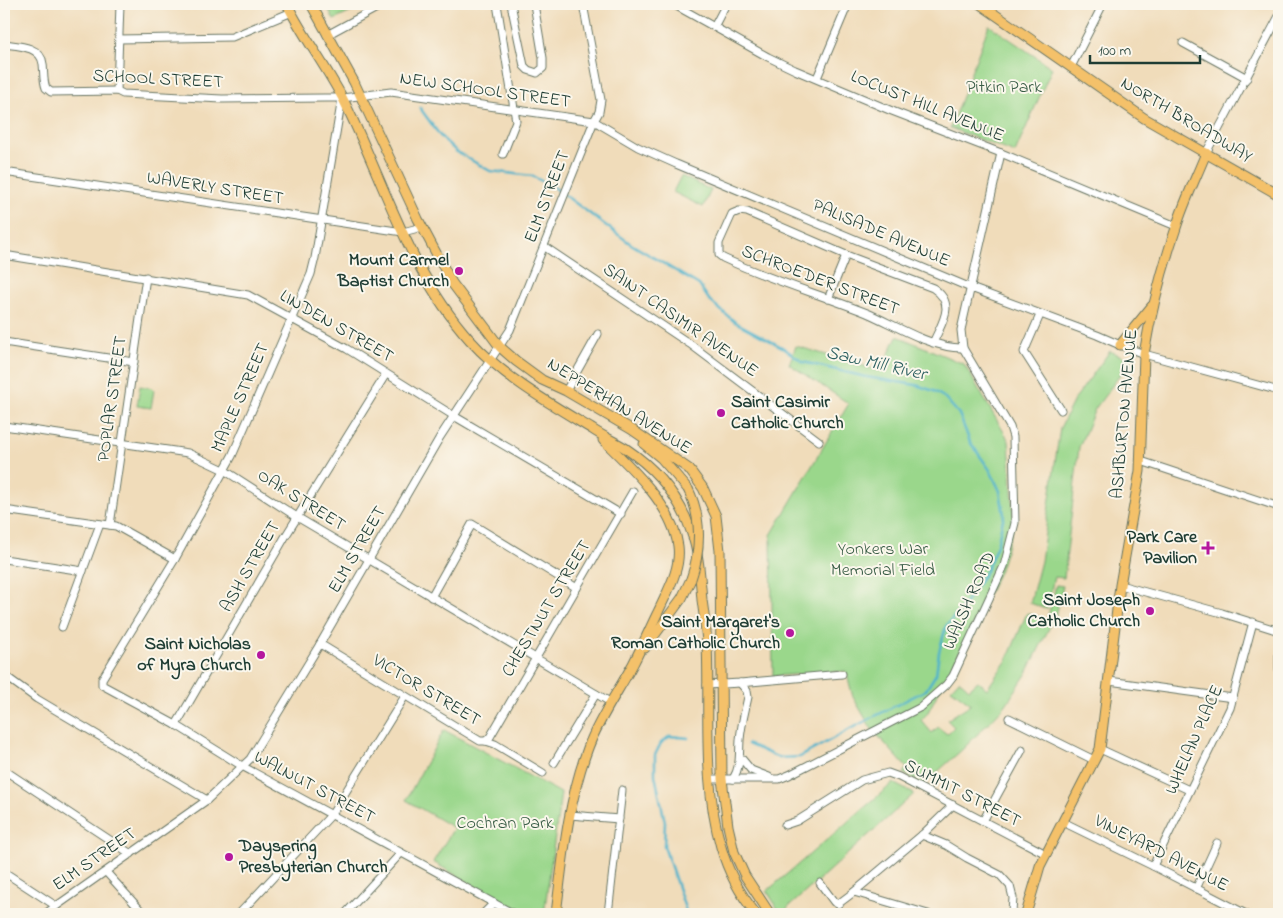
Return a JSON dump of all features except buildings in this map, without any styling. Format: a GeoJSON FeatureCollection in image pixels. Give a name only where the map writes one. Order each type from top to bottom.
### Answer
{"type":"FeatureCollection","features":[{"type":"Feature","properties":{"kind":"main road","name":"NEPPERHAN AVENUE"},"geometry":{"type":"LineString","coordinates":[[310,4],[361,96],[422,227],[452,283],[500,347],[542,380],[566,391],[613,419],[689,469],[703,488],[716,516],[720,551],[722,779],[728,826],[734,852],[745,876],[770,914]]}},
{"type":"Feature","properties":{"kind":"main road","name":"NORTH BROADWAY"},"geometry":{"type":"LineString","coordinates":[[980,4],[1144,118],[1279,195]]}},
{"type":"Feature","properties":{"kind":"main road","name":"NEPPERHAN AVENUE"},"geometry":{"type":"LineString","coordinates":[[290,8],[342,98],[420,268],[440,302],[469,339],[490,361],[530,391],[624,448],[648,466],[668,486],[680,506],[690,529],[700,576],[706,642],[710,779],[714,817],[721,848],[737,886],[756,914]]}},
{"type":"Feature","properties":{"kind":"main road","name":"ASHBURTON AVENUE"},"geometry":{"type":"LineString","coordinates":[[1026,914],[1034,882],[1046,854],[1100,749],[1120,585],[1141,461],[1144,354],[1154,304],[1176,226],[1206,153]]}},
{"type":"Feature","properties":{"kind":"main road"},"geometry":{"type":"LineString","coordinates":[[1120,346],[1154,304]]}},
{"type":"Feature","properties":{"kind":"main road"},"geometry":{"type":"LineString","coordinates":[[613,419],[661,458],[688,489],[697,518],[699,541],[698,556],[691,580],[682,598],[632,664]]}},
{"type":"Feature","properties":{"kind":"main road"},"geometry":{"type":"LineString","coordinates":[[556,914],[573,796],[588,747],[674,579],[678,562],[678,546],[664,509],[638,474],[592,429]]}},
{"type":"Feature","properties":{"kind":"street"},"geometry":{"type":"LineString","coordinates":[[117,91],[120,4]]}},
{"type":"Feature","properties":{"kind":"street"},"geometry":{"type":"LineString","coordinates":[[327,35],[384,4]]}},
{"type":"Feature","properties":{"kind":"street"},"geometry":{"type":"LineString","coordinates":[[497,4],[516,121],[503,154]]}},
{"type":"Feature","properties":{"kind":"street"},"geometry":{"type":"LineString","coordinates":[[511,4],[524,66],[528,70],[537,73],[544,68],[544,58],[534,4]]}},
{"type":"Feature","properties":{"kind":"street"},"geometry":{"type":"LineString","coordinates":[[583,4],[602,100],[594,122]]}},
{"type":"Feature","properties":{"kind":"street","name":"LOCUST HILL AVENUE"},"geometry":{"type":"LineString","coordinates":[[673,4],[768,57],[901,114],[1176,226]]}},
{"type":"Feature","properties":{"kind":"street"},"geometry":{"type":"LineString","coordinates":[[714,27],[726,4]]}},
{"type":"Feature","properties":{"kind":"street"},"geometry":{"type":"LineString","coordinates":[[817,78],[848,4]]}},
{"type":"Feature","properties":{"kind":"street"},"geometry":{"type":"LineString","coordinates":[[1071,67],[1102,4]]}},
{"type":"Feature","properties":{"kind":"street"},"geometry":{"type":"LineString","coordinates":[[119,39],[232,36],[290,8]]}},
{"type":"Feature","properties":{"kind":"street","name":"ASHBURTON AVENUE"},"geometry":{"type":"LineString","coordinates":[[1206,153],[1279,16]]}},
{"type":"Feature","properties":{"kind":"street"},"geometry":{"type":"LineString","coordinates":[[1183,43],[1247,78]]}},
{"type":"Feature","properties":{"kind":"street","name":"SCHOOL STREET"},"geometry":{"type":"LineString","coordinates":[[4,44],[29,48],[36,52],[43,64],[46,88],[51,92],[117,91],[123,94],[222,99],[342,98]]}},
{"type":"Feature","properties":{"kind":"street","name":"NEW SCHOOL STREET"},"geometry":{"type":"LineString","coordinates":[[342,98],[390,92],[594,122]]}},
{"type":"Feature","properties":{"kind":"street","name":"MAPLE STREET"},"geometry":{"type":"LineString","coordinates":[[102,685],[102,679],[175,560],[224,470],[311,274],[342,98]]}},
{"type":"Feature","properties":{"kind":"street","name":"ELM STREET"},"geometry":{"type":"LineString","coordinates":[[45,914],[207,800],[250,759],[454,416],[510,330],[594,122]]}},
{"type":"Feature","properties":{"kind":"street","name":"PALISADE AVENUE"},"geometry":{"type":"LineString","coordinates":[[594,122],[638,147],[676,164],[971,288],[1097,335],[1120,346],[1279,391]]}},
{"type":"Feature","properties":{"kind":"street","name":"WALSH ROAD"},"geometry":{"type":"LineString","coordinates":[[710,779],[779,779],[790,776],[826,755],[921,707],[946,686],[953,676],[1004,566],[1015,523],[1013,437],[1010,427],[963,348],[961,330],[1000,153]]}},
{"type":"Feature","properties":{"kind":"street","name":"WAVERLY STREET"},"geometry":{"type":"LineString","coordinates":[[4,172],[403,232],[422,227]]}},
{"type":"Feature","properties":{"kind":"street","name":"SCHROEDER STREET"},"geometry":{"type":"LineString","coordinates":[[933,342],[947,307],[946,300],[934,288],[846,255],[747,212],[732,214],[719,243],[718,250],[723,258],[865,313],[933,342],[949,348],[963,348]]}},
{"type":"Feature","properties":{"kind":"street","name":"SAINT CASIMIR AVENUE"},"geometry":{"type":"LineString","coordinates":[[545,246],[690,344],[819,441]]}},
{"type":"Feature","properties":{"kind":"street","name":"LINDEN STREET"},"geometry":{"type":"LineString","coordinates":[[4,255],[248,295],[292,318],[621,514]]}},
{"type":"Feature","properties":{"kind":"street"},"geometry":{"type":"LineString","coordinates":[[828,299],[846,255]]}},
{"type":"Feature","properties":{"kind":"street","name":"POPLAR STREET"},"geometry":{"type":"LineString","coordinates":[[110,525],[146,277]]}},
{"type":"Feature","properties":{"kind":"street"},"geometry":{"type":"LineString","coordinates":[[1040,315],[1024,352],[1061,410]]}},
{"type":"Feature","properties":{"kind":"street"},"geometry":{"type":"LineString","coordinates":[[566,391],[598,334]]}},
{"type":"Feature","properties":{"kind":"street"},"geometry":{"type":"LineString","coordinates":[[4,342],[134,362]]}},
{"type":"Feature","properties":{"kind":"street","name":"ASH STREET"},"geometry":{"type":"LineString","coordinates":[[176,725],[298,517],[386,374]]}},
{"type":"Feature","properties":{"kind":"street","name":"OAK STREET"},"geometry":{"type":"LineString","coordinates":[[4,426],[188,453],[224,470],[298,517],[610,702]]}},
{"type":"Feature","properties":{"kind":"street"},"geometry":{"type":"LineString","coordinates":[[1141,461],[1279,507]]}},
{"type":"Feature","properties":{"kind":"street","name":"CHESTNUT STREET"},"geometry":{"type":"LineString","coordinates":[[486,741],[634,491]]}},
{"type":"Feature","properties":{"kind":"street"},"geometry":{"type":"LineString","coordinates":[[4,510],[110,525],[125,530],[175,560]]}},
{"type":"Feature","properties":{"kind":"street"},"geometry":{"type":"LineString","coordinates":[[62,627],[100,524]]}},
{"type":"Feature","properties":{"kind":"street"},"geometry":{"type":"LineString","coordinates":[[432,597],[472,524],[577,588]]}},
{"type":"Feature","properties":{"kind":"street"},"geometry":{"type":"LineString","coordinates":[[4,558],[83,571]]}},
{"type":"Feature","properties":{"kind":"street"},"geometry":{"type":"LineString","coordinates":[[1120,585],[1279,631]]}},
{"type":"Feature","properties":{"kind":"street","name":"WHELAN PLACE"},"geometry":{"type":"LineString","coordinates":[[1153,866],[1233,698],[1253,622]]}},
{"type":"Feature","properties":{"kind":"street","name":"VICTOR STREET"},"geometry":{"type":"LineString","coordinates":[[320,644],[480,742],[486,741],[495,744],[543,772]]}},
{"type":"Feature","properties":{"kind":"street"},"geometry":{"type":"LineString","coordinates":[[1279,654],[1279,668]]}},
{"type":"Feature","properties":{"kind":"street"},"geometry":{"type":"LineString","coordinates":[[707,684],[842,674]]}},
{"type":"Feature","properties":{"kind":"street"},"geometry":{"type":"LineString","coordinates":[[4,675],[37,699],[207,800]]}},
{"type":"Feature","properties":{"kind":"street"},"geometry":{"type":"LineString","coordinates":[[1109,680],[1233,698]]}},
{"type":"Feature","properties":{"kind":"street"},"geometry":{"type":"LineString","coordinates":[[733,779],[738,772],[741,758],[740,740],[748,697],[753,686],[760,681]]}},
{"type":"Feature","properties":{"kind":"street"},"geometry":{"type":"LineString","coordinates":[[740,683],[748,697]]}},
{"type":"Feature","properties":{"kind":"street","name":"WALNUT STREET"},"geometry":{"type":"LineString","coordinates":[[102,685],[176,725],[242,766],[514,914]]}},
{"type":"Feature","properties":{"kind":"street"},"geometry":{"type":"LineString","coordinates":[[554,764],[596,694]]}},
{"type":"Feature","properties":{"kind":"street"},"geometry":{"type":"LineString","coordinates":[[239,914],[332,814],[405,696]]}},
{"type":"Feature","properties":{"kind":"street"},"geometry":{"type":"LineString","coordinates":[[1009,718],[1094,760]]}},
{"type":"Feature","properties":{"kind":"street"},"geometry":{"type":"LineString","coordinates":[[1100,749],[1189,790]]}},
{"type":"Feature","properties":{"kind":"street"},"geometry":{"type":"LineString","coordinates":[[983,821],[1022,750]]}},
{"type":"Feature","properties":{"kind":"street"},"geometry":{"type":"LineString","coordinates":[[741,758],[751,770],[779,779]]}},
{"type":"Feature","properties":{"kind":"street"},"geometry":{"type":"LineString","coordinates":[[4,770],[131,854]]}},
{"type":"Feature","properties":{"kind":"street","name":"SUMMIT STREET"},"geometry":{"type":"LineString","coordinates":[[785,825],[797,821],[862,780],[888,773],[1046,854]]}},
{"type":"Feature","properties":{"kind":"street"},"geometry":{"type":"LineString","coordinates":[[608,914],[622,790]]}},
{"type":"Feature","properties":{"kind":"street"},"geometry":{"type":"LineString","coordinates":[[820,883],[834,902],[838,904],[922,835],[952,805]]}},
{"type":"Feature","properties":{"kind":"street"},"geometry":{"type":"LineString","coordinates":[[570,815],[619,819]]}},
{"type":"Feature","properties":{"kind":"street","name":"VINEYARD AVENUE"},"geometry":{"type":"LineString","coordinates":[[1063,822],[1246,914]]}},
{"type":"Feature","properties":{"kind":"street"},"geometry":{"type":"LineString","coordinates":[[922,835],[946,844],[967,858],[1000,874],[1010,886],[1013,898],[1011,913],[1026,914]]}},
{"type":"Feature","properties":{"kind":"street"},"geometry":{"type":"LineString","coordinates":[[1196,889],[1218,843]]}},
{"type":"Feature","properties":{"kind":"street"},"geometry":{"type":"LineString","coordinates":[[345,914],[401,853]]}},
{"type":"Feature","properties":{"kind":"street"},"geometry":{"type":"LineString","coordinates":[[4,872],[56,906]]}},
{"type":"Feature","properties":{"kind":"street"},"geometry":{"type":"LineString","coordinates":[[106,872],[144,914]]}},
{"type":"Feature","properties":{"kind":"street"},"geometry":{"type":"LineString","coordinates":[[854,892],[928,914]]}},
{"type":"Feature","properties":{"kind":"street"},"geometry":{"type":"LineString","coordinates":[[483,914],[494,903]]}},
{"type":"Feature","properties":{"kind":"green space"},"geometry":{"type":"Polygon","coordinates":[[[326,4],[368,4],[334,20],[326,4]]]}},
{"type":"Feature","properties":{"kind":"green space","name":"Pitkin Park"},"geometry":{"type":"Polygon","coordinates":[[[989,25],[1052,68],[1015,153],[950,128],[989,25]]]}},
{"type":"Feature","properties":{"kind":"green space"},"geometry":{"type":"Polygon","coordinates":[[[681,176],[711,190],[703,207],[673,192],[681,176]]]}},
{"type":"Feature","properties":{"kind":"green space","name":"Yonkers War Memorial Field"},"geometry":{"type":"Polygon","coordinates":[[[897,336],[964,364],[1009,441],[1014,524],[999,572],[927,714],[921,720],[932,733],[938,727],[947,734],[954,727],[947,720],[971,704],[951,689],[959,680],[969,689],[978,681],[987,689],[1007,660],[1027,613],[1047,620],[1056,585],[1063,586],[1057,612],[1027,673],[1005,706],[964,748],[924,784],[903,773],[907,768],[871,728],[853,697],[846,671],[773,676],[771,535],[848,405],[848,403],[789,364],[796,346],[881,371],[897,336]]]}},
{"type":"Feature","properties":{"kind":"green space"},"geometry":{"type":"Polygon","coordinates":[[[1110,351],[1131,360],[1095,409],[1079,447],[1064,578],[1054,577],[1047,609],[1030,603],[1041,561],[1060,428],[1074,400],[1110,351]]]}},
{"type":"Feature","properties":{"kind":"green space"},"geometry":{"type":"Polygon","coordinates":[[[140,386],[154,390],[151,408],[137,406],[140,386]]]}},
{"type":"Feature","properties":{"kind":"green space","name":"Cochran Park"},"geometry":{"type":"Polygon","coordinates":[[[444,730],[561,793],[544,914],[524,914],[433,862],[454,828],[406,800],[444,730]]]}},
{"type":"Feature","properties":{"kind":"green space"},"geometry":{"type":"Polygon","coordinates":[[[893,783],[914,794],[781,914],[767,891],[893,783]]]}},
{"type":"Feature","properties":{"kind":"waterway","name":"Saw Mill River"},"geometry":{"type":"LineString","coordinates":[[357,4],[359,8]]}},
{"type":"Feature","properties":{"kind":"waterway","name":"Saw Mill River"},"geometry":{"type":"LineString","coordinates":[[420,108],[441,137],[457,152],[490,171],[532,176],[555,188],[631,244],[699,285],[710,301],[735,322],[782,347],[803,362],[866,377],[916,385],[934,391],[945,398],[959,414],[970,442],[990,470],[1000,491],[1004,515],[997,545],[986,571],[963,607],[946,626],[939,652],[936,674],[926,690],[800,757],[779,758],[748,744]]}},
{"type":"Feature","properties":{"kind":"waterway","name":"Saw Mill River"},"geometry":{"type":"LineString","coordinates":[[687,914],[664,846],[665,822],[655,775],[655,755],[661,743],[670,736],[688,738]]}},
{"type":"Feature","properties":{"kind":"place","name":"Mount Carmel Baptist Church"},"geometry":{"type":"Point","coordinates":[459,271]}},
{"type":"Feature","properties":{"kind":"place","name":"Saint Casimir Catholic Church"},"geometry":{"type":"Point","coordinates":[721,413]}},
{"type":"Feature","properties":{"kind":"place","name":"Park Care Pavilion"},"geometry":{"type":"Point","coordinates":[1208,548]}},
{"type":"Feature","properties":{"kind":"place","name":"Saint Joseph Catholic Church"},"geometry":{"type":"Point","coordinates":[1150,611]}},
{"type":"Feature","properties":{"kind":"place","name":"Saint Margaret's Roman Catholic Church"},"geometry":{"type":"Point","coordinates":[790,633]}},
{"type":"Feature","properties":{"kind":"place","name":"Saint Nicholas of Myra Church"},"geometry":{"type":"Point","coordinates":[261,655]}},
{"type":"Feature","properties":{"kind":"place","name":"Dayspring Presbyterian Church"},"geometry":{"type":"Point","coordinates":[229,857]}}]}
